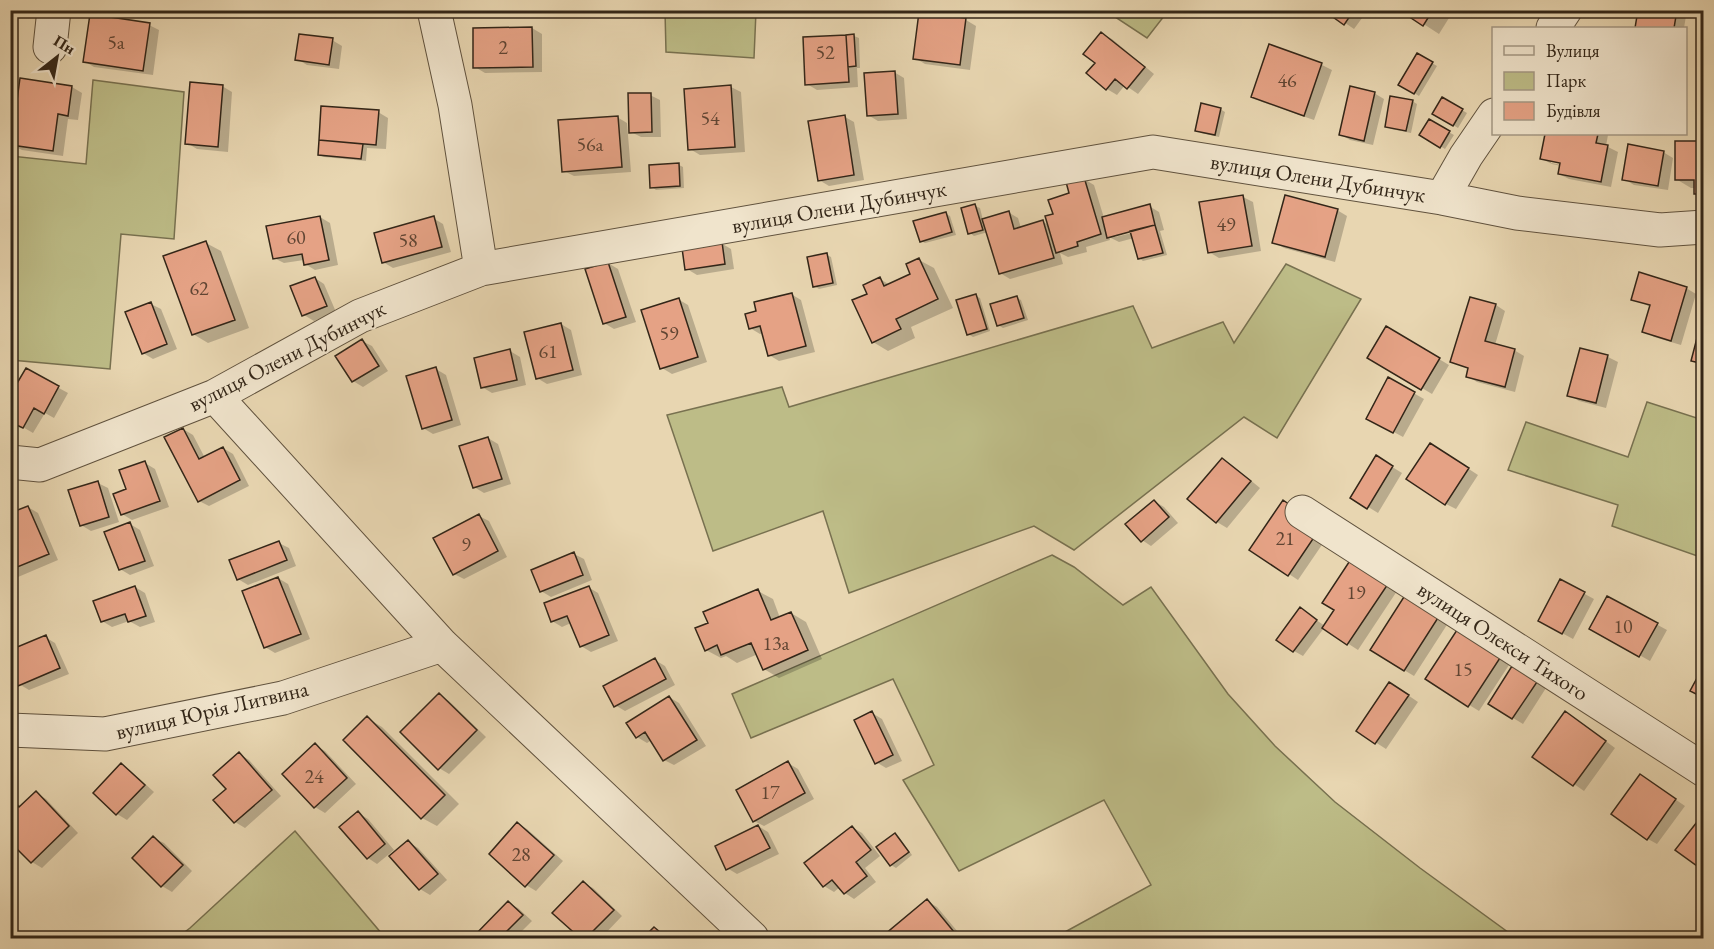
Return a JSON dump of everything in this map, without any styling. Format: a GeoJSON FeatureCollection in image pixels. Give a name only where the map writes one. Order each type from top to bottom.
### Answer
{"type":"FeatureCollection","features":[{"type":"Feature","properties":{"kind":"street"},"geometry":{"type":"LineString","coordinates":[[50,47],[54,10]]}},
{"type":"Feature","properties":{"kind":"street"},"geometry":{"type":"LineString","coordinates":[[434,10],[454,105],[481,269]]}},
{"type":"Feature","properties":{"kind":"street"},"geometry":{"type":"LineString","coordinates":[[1554,27],[1565,10]]}},
{"type":"Feature","properties":{"kind":"street"},"geometry":{"type":"LineString","coordinates":[[1442,198],[1466,156],[1492,118]]}},
{"type":"Feature","properties":{"kind":"street","name":"вулиця Олени Дубинчук"},"geometry":{"type":"LineString","coordinates":[[10,462],[40,465],[214,396],[360,315],[481,269],[1153,152],[1442,198],[1517,213],[1660,230],[1704,227]]}},
{"type":"Feature","properties":{"kind":"street"},"geometry":{"type":"LineString","coordinates":[[214,396],[442,645],[752,939]]}},
{"type":"Feature","properties":{"kind":"street","name":"вулиця Олекси Тихого"},"geometry":{"type":"LineString","coordinates":[[1302,512],[1704,770]]}},
{"type":"Feature","properties":{"kind":"street","name":"вулиця Юрія Литвина"},"geometry":{"type":"LineString","coordinates":[[10,730],[105,734],[283,698],[442,645]]}},
{"type":"Feature","properties":{"kind":"green space"},"geometry":{"type":"Polygon","coordinates":[[[665,11],[756,11],[754,58],[666,52],[665,11]]]}},
{"type":"Feature","properties":{"kind":"green space"},"geometry":{"type":"Polygon","coordinates":[[[1106,11],[1168,11],[1147,38],[1106,11]]]}},
{"type":"Feature","properties":{"kind":"green space"},"geometry":{"type":"Polygon","coordinates":[[[93,80],[184,92],[174,239],[121,234],[110,369],[11,360],[11,156],[86,164],[93,80]]]}},
{"type":"Feature","properties":{"kind":"green space"},"geometry":{"type":"Polygon","coordinates":[[[1286,264],[1361,299],[1277,438],[1244,417],[1074,550],[1034,526],[849,593],[823,511],[713,551],[667,415],[782,387],[789,407],[1133,306],[1152,348],[1223,322],[1234,343],[1286,264]]]}},
{"type":"Feature","properties":{"kind":"green space"},"geometry":{"type":"Polygon","coordinates":[[[1647,402],[1703,420],[1703,558],[1612,526],[1618,505],[1508,470],[1526,422],[1628,457],[1647,402]]]}},
{"type":"Feature","properties":{"kind":"green space"},"geometry":{"type":"Polygon","coordinates":[[[1052,555],[1074,567],[1123,605],[1151,587],[1228,694],[1275,746],[1335,802],[1516,938],[1054,938],[1151,885],[1104,800],[959,871],[903,780],[934,765],[893,679],[751,738],[732,694],[1052,555]]]}},
{"type":"Feature","properties":{"kind":"green space"},"geometry":{"type":"Polygon","coordinates":[[[295,831],[382,934],[377,938],[177,938],[190,928],[295,831]]]}},
{"type":"Feature","properties":{"kind":"building"},"geometry":{"type":"Polygon","coordinates":[[[1323,10],[1354,10],[1344,25],[1323,10]]]}},
{"type":"Feature","properties":{"kind":"building"},"geometry":{"type":"Polygon","coordinates":[[[1399,10],[1433,10],[1423,26],[1399,10]]]}},
{"type":"Feature","properties":{"kind":"building"},"geometry":{"type":"Polygon","coordinates":[[[1638,10],[1677,10],[1674,27],[1635,27],[1638,10]]]}},
{"type":"Feature","properties":{"kind":"building"},"geometry":{"type":"Polygon","coordinates":[[[919,12],[966,18],[960,65],[913,59],[919,12]]]}},
{"type":"Feature","properties":{"kind":"building"},"geometry":{"type":"Polygon","coordinates":[[[90,14],[150,23],[143,71],[83,62],[90,14]]]}},
{"type":"Feature","properties":{"kind":"building"},"geometry":{"type":"Polygon","coordinates":[[[532,27],[533,67],[473,68],[473,28],[532,27]]]}},
{"type":"Feature","properties":{"kind":"building"},"geometry":{"type":"Polygon","coordinates":[[[1101,32],[1145,67],[1127,89],[1115,79],[1106,90],[1086,73],[1095,63],[1083,54],[1101,32]]]}},
{"type":"Feature","properties":{"kind":"building"},"geometry":{"type":"Polygon","coordinates":[[[299,34],[333,38],[329,65],[295,60],[299,34]]]}},
{"type":"Feature","properties":{"kind":"building"},"geometry":{"type":"Polygon","coordinates":[[[854,34],[856,66],[848,67],[846,35],[854,34]]]}},
{"type":"Feature","properties":{"kind":"building"},"geometry":{"type":"Polygon","coordinates":[[[846,35],[849,82],[805,85],[803,37],[846,35]]]}},
{"type":"Feature","properties":{"kind":"building"},"geometry":{"type":"Polygon","coordinates":[[[1269,44],[1322,63],[1304,116],[1251,97],[1269,44]]]}},
{"type":"Feature","properties":{"kind":"building"},"geometry":{"type":"Polygon","coordinates":[[[1417,53],[1433,62],[1414,94],[1398,85],[1417,53]]]}},
{"type":"Feature","properties":{"kind":"building"},"geometry":{"type":"Polygon","coordinates":[[[895,71],[898,114],[867,116],[864,73],[895,71]]]}},
{"type":"Feature","properties":{"kind":"building"},"geometry":{"type":"Polygon","coordinates":[[[20,78],[72,86],[68,116],[58,114],[53,151],[11,145],[20,78]]]}},
{"type":"Feature","properties":{"kind":"building"},"geometry":{"type":"Polygon","coordinates":[[[190,82],[223,85],[218,147],[185,144],[190,82]]]}},
{"type":"Feature","properties":{"kind":"building"},"geometry":{"type":"Polygon","coordinates":[[[731,85],[735,147],[688,150],[684,89],[731,85]]]}},
{"type":"Feature","properties":{"kind":"building"},"geometry":{"type":"Polygon","coordinates":[[[1350,86],[1375,92],[1364,141],[1339,135],[1350,86]]]}},
{"type":"Feature","properties":{"kind":"building"},"geometry":{"type":"Polygon","coordinates":[[[628,93],[651,93],[652,132],[629,133],[628,93]]]}},
{"type":"Feature","properties":{"kind":"building"},"geometry":{"type":"Polygon","coordinates":[[[1390,96],[1413,100],[1406,131],[1385,127],[1390,96]]]}},
{"type":"Feature","properties":{"kind":"building"},"geometry":{"type":"Polygon","coordinates":[[[1442,97],[1463,109],[1453,126],[1432,114],[1442,97]]]}},
{"type":"Feature","properties":{"kind":"building"},"geometry":{"type":"Polygon","coordinates":[[[1201,103],[1221,108],[1215,135],[1195,131],[1201,103]]]}},
{"type":"Feature","properties":{"kind":"building"},"geometry":{"type":"Polygon","coordinates":[[[321,106],[379,110],[376,145],[319,140],[321,106]]]}},
{"type":"Feature","properties":{"kind":"building"},"geometry":{"type":"Polygon","coordinates":[[[845,115],[854,175],[818,181],[808,121],[845,115]]]}},
{"type":"Feature","properties":{"kind":"building"},"geometry":{"type":"Polygon","coordinates":[[[618,116],[622,167],[562,172],[558,120],[618,116]]]}},
{"type":"Feature","properties":{"kind":"building"},"geometry":{"type":"Polygon","coordinates":[[[1429,119],[1450,131],[1440,148],[1419,135],[1429,119]]]}},
{"type":"Feature","properties":{"kind":"building"},"geometry":{"type":"Polygon","coordinates":[[[1545,135],[1598,135],[1596,143],[1608,145],[1601,182],[1558,174],[1560,163],[1540,159],[1545,135]]]}},
{"type":"Feature","properties":{"kind":"building"},"geometry":{"type":"Polygon","coordinates":[[[319,140],[363,144],[361,159],[318,155],[319,140]]]}},
{"type":"Feature","properties":{"kind":"building"},"geometry":{"type":"Polygon","coordinates":[[[1675,141],[1704,141],[1704,194],[1694,194],[1694,180],[1675,180],[1675,141]]]}},
{"type":"Feature","properties":{"kind":"building"},"geometry":{"type":"Polygon","coordinates":[[[1628,144],[1664,151],[1658,186],[1622,180],[1628,144]]]}},
{"type":"Feature","properties":{"kind":"building"},"geometry":{"type":"Polygon","coordinates":[[[679,163],[680,186],[650,188],[649,165],[679,163]]]}},
{"type":"Feature","properties":{"kind":"building"},"geometry":{"type":"Polygon","coordinates":[[[1084,177],[1101,234],[1077,242],[1078,246],[1056,253],[1045,216],[1053,214],[1048,200],[1069,193],[1066,182],[1084,177]]]}},
{"type":"Feature","properties":{"kind":"building"},"geometry":{"type":"Polygon","coordinates":[[[1243,195],[1252,246],[1208,253],[1199,202],[1243,195]]]}},
{"type":"Feature","properties":{"kind":"building"},"geometry":{"type":"Polygon","coordinates":[[[1285,195],[1338,209],[1325,257],[1272,243],[1285,195]]]}},
{"type":"Feature","properties":{"kind":"building"},"geometry":{"type":"Polygon","coordinates":[[[975,204],[983,230],[968,234],[961,208],[975,204]]]}},
{"type":"Feature","properties":{"kind":"building"},"geometry":{"type":"Polygon","coordinates":[[[1150,204],[1155,225],[1107,238],[1102,217],[1150,204]]]}},
{"type":"Feature","properties":{"kind":"building"},"geometry":{"type":"Polygon","coordinates":[[[1009,211],[1014,229],[1043,220],[1054,258],[999,274],[982,219],[1009,211]]]}},
{"type":"Feature","properties":{"kind":"building"},"geometry":{"type":"Polygon","coordinates":[[[946,212],[952,232],[920,242],[913,221],[946,212]]]}},
{"type":"Feature","properties":{"kind":"building"},"geometry":{"type":"Polygon","coordinates":[[[320,216],[329,260],[304,265],[302,254],[273,259],[266,226],[320,216]]]}},
{"type":"Feature","properties":{"kind":"building"},"geometry":{"type":"Polygon","coordinates":[[[434,216],[442,247],[382,263],[374,233],[434,216]]]}},
{"type":"Feature","properties":{"kind":"building"},"geometry":{"type":"Polygon","coordinates":[[[1155,225],[1163,253],[1138,259],[1130,231],[1155,225]]]}},
{"type":"Feature","properties":{"kind":"building"},"geometry":{"type":"Polygon","coordinates":[[[206,241],[235,320],[192,335],[163,256],[206,241]]]}},
{"type":"Feature","properties":{"kind":"building"},"geometry":{"type":"Polygon","coordinates":[[[722,242],[725,264],[685,270],[682,248],[722,242]]]}},
{"type":"Feature","properties":{"kind":"building"},"geometry":{"type":"Polygon","coordinates":[[[827,253],[833,283],[813,287],[807,257],[827,253]]]}},
{"type":"Feature","properties":{"kind":"building"},"geometry":{"type":"Polygon","coordinates":[[[1704,253],[1704,278],[1698,277],[1704,253]]]}},
{"type":"Feature","properties":{"kind":"building"},"geometry":{"type":"Polygon","coordinates":[[[919,258],[938,299],[896,319],[901,329],[872,343],[852,300],[867,294],[863,285],[880,277],[884,286],[910,274],[906,264],[919,258]]]}},
{"type":"Feature","properties":{"kind":"building"},"geometry":{"type":"Polygon","coordinates":[[[608,262],[626,317],[603,324],[585,269],[608,262]]]}},
{"type":"Feature","properties":{"kind":"building"},"geometry":{"type":"Polygon","coordinates":[[[1639,272],[1687,287],[1671,341],[1642,332],[1650,305],[1631,300],[1639,272]]]}},
{"type":"Feature","properties":{"kind":"building"},"geometry":{"type":"Polygon","coordinates":[[[315,277],[327,306],[302,316],[290,286],[315,277]]]}},
{"type":"Feature","properties":{"kind":"building"},"geometry":{"type":"Polygon","coordinates":[[[792,293],[806,346],[768,356],[760,326],[749,329],[745,314],[756,311],[754,302],[792,293]]]}},
{"type":"Feature","properties":{"kind":"building"},"geometry":{"type":"Polygon","coordinates":[[[976,294],[987,329],[967,335],[956,300],[976,294]]]}},
{"type":"Feature","properties":{"kind":"building"},"geometry":{"type":"Polygon","coordinates":[[[1017,296],[1024,318],[997,326],[990,304],[1017,296]]]}},
{"type":"Feature","properties":{"kind":"building"},"geometry":{"type":"Polygon","coordinates":[[[1470,297],[1496,304],[1485,341],[1515,349],[1505,387],[1466,377],[1468,368],[1450,362],[1470,297]]]}},
{"type":"Feature","properties":{"kind":"building"},"geometry":{"type":"Polygon","coordinates":[[[679,298],[698,357],[660,369],[641,310],[679,298]]]}},
{"type":"Feature","properties":{"kind":"building"},"geometry":{"type":"Polygon","coordinates":[[[151,302],[167,344],[142,354],[125,312],[151,302]]]}},
{"type":"Feature","properties":{"kind":"building"},"geometry":{"type":"Polygon","coordinates":[[[561,323],[573,370],[536,379],[524,332],[561,323]]]}},
{"type":"Feature","properties":{"kind":"building"},"geometry":{"type":"Polygon","coordinates":[[[1386,326],[1440,358],[1421,390],[1367,358],[1386,326]]]}},
{"type":"Feature","properties":{"kind":"building"},"geometry":{"type":"Polygon","coordinates":[[[1698,334],[1704,335],[1704,364],[1691,361],[1698,334]]]}},
{"type":"Feature","properties":{"kind":"building"},"geometry":{"type":"Polygon","coordinates":[[[362,339],[379,366],[352,382],[335,356],[362,339]]]}},
{"type":"Feature","properties":{"kind":"building"},"geometry":{"type":"Polygon","coordinates":[[[1580,348],[1608,355],[1596,403],[1567,396],[1580,348]]]}},
{"type":"Feature","properties":{"kind":"building"},"geometry":{"type":"Polygon","coordinates":[[[510,349],[517,380],[481,388],[474,358],[510,349]]]}},
{"type":"Feature","properties":{"kind":"building"},"geometry":{"type":"Polygon","coordinates":[[[436,367],[452,420],[422,429],[406,376],[436,367]]]}},
{"type":"Feature","properties":{"kind":"building"},"geometry":{"type":"Polygon","coordinates":[[[26,368],[59,386],[44,414],[34,408],[23,428],[10,422],[10,395],[26,368]]]}},
{"type":"Feature","properties":{"kind":"building"},"geometry":{"type":"Polygon","coordinates":[[[1388,377],[1415,392],[1393,433],[1366,419],[1388,377]]]}},
{"type":"Feature","properties":{"kind":"building"},"geometry":{"type":"Polygon","coordinates":[[[183,428],[199,459],[223,447],[240,480],[198,502],[164,437],[183,428]]]}},
{"type":"Feature","properties":{"kind":"building"},"geometry":{"type":"Polygon","coordinates":[[[488,437],[502,479],[473,488],[459,446],[488,437]]]}},
{"type":"Feature","properties":{"kind":"building"},"geometry":{"type":"Polygon","coordinates":[[[1430,443],[1469,468],[1445,505],[1406,479],[1430,443]]]}},
{"type":"Feature","properties":{"kind":"building"},"geometry":{"type":"Polygon","coordinates":[[[1376,455],[1393,466],[1367,509],[1350,498],[1376,455]]]}},
{"type":"Feature","properties":{"kind":"building"},"geometry":{"type":"Polygon","coordinates":[[[1222,458],[1251,481],[1216,523],[1187,499],[1222,458]]]}},
{"type":"Feature","properties":{"kind":"building"},"geometry":{"type":"Polygon","coordinates":[[[145,461],[160,501],[121,515],[113,494],[126,489],[119,470],[145,461]]]}},
{"type":"Feature","properties":{"kind":"building"},"geometry":{"type":"Polygon","coordinates":[[[98,481],[109,517],[80,526],[68,490],[98,481]]]}},
{"type":"Feature","properties":{"kind":"building"},"geometry":{"type":"Polygon","coordinates":[[[1154,500],[1169,517],[1141,542],[1125,524],[1154,500]]]}},
{"type":"Feature","properties":{"kind":"building"},"geometry":{"type":"Polygon","coordinates":[[[1283,500],[1321,527],[1288,576],[1249,550],[1283,500]]]}},
{"type":"Feature","properties":{"kind":"building"},"geometry":{"type":"Polygon","coordinates":[[[28,506],[49,554],[10,570],[10,513],[28,506]]]}},
{"type":"Feature","properties":{"kind":"building"},"geometry":{"type":"Polygon","coordinates":[[[479,514],[498,551],[453,575],[433,538],[479,514]]]}},
{"type":"Feature","properties":{"kind":"building"},"geometry":{"type":"Polygon","coordinates":[[[130,522],[145,561],[119,570],[104,532],[130,522]]]}},
{"type":"Feature","properties":{"kind":"building"},"geometry":{"type":"Polygon","coordinates":[[[279,541],[287,560],[237,580],[229,560],[279,541]]]}},
{"type":"Feature","properties":{"kind":"building"},"geometry":{"type":"Polygon","coordinates":[[[574,552],[583,575],[540,592],[531,570],[574,552]]]}},
{"type":"Feature","properties":{"kind":"building"},"geometry":{"type":"Polygon","coordinates":[[[1353,556],[1390,581],[1347,645],[1322,628],[1334,610],[1322,603],[1353,556]]]}},
{"type":"Feature","properties":{"kind":"building"},"geometry":{"type":"Polygon","coordinates":[[[278,577],[301,634],[264,648],[242,591],[278,577]]]}},
{"type":"Feature","properties":{"kind":"building"},"geometry":{"type":"Polygon","coordinates":[[[1560,579],[1585,592],[1562,634],[1538,621],[1560,579]]]}},
{"type":"Feature","properties":{"kind":"building"},"geometry":{"type":"Polygon","coordinates":[[[135,586],[146,616],[128,622],[125,614],[101,622],[93,601],[135,586]]]}},
{"type":"Feature","properties":{"kind":"building"},"geometry":{"type":"Polygon","coordinates":[[[589,586],[609,635],[580,647],[567,616],[551,622],[544,603],[589,586]]]}},
{"type":"Feature","properties":{"kind":"building"},"geometry":{"type":"Polygon","coordinates":[[[758,589],[771,620],[791,612],[808,650],[763,670],[751,643],[721,655],[717,645],[705,651],[695,628],[708,623],[703,612],[758,589]]]}},
{"type":"Feature","properties":{"kind":"building"},"geometry":{"type":"Polygon","coordinates":[[[1409,589],[1443,610],[1404,671],[1370,650],[1409,589]]]}},
{"type":"Feature","properties":{"kind":"building"},"geometry":{"type":"Polygon","coordinates":[[[1607,596],[1658,623],[1639,657],[1589,629],[1607,596]]]}},
{"type":"Feature","properties":{"kind":"building"},"geometry":{"type":"Polygon","coordinates":[[[1300,607],[1317,620],[1293,652],[1276,640],[1300,607]]]}},
{"type":"Feature","properties":{"kind":"building"},"geometry":{"type":"Polygon","coordinates":[[[1457,630],[1500,658],[1468,707],[1425,679],[1457,630]]]}},
{"type":"Feature","properties":{"kind":"building"},"geometry":{"type":"Polygon","coordinates":[[[46,635],[60,668],[18,686],[10,668],[10,650],[46,635]]]}},
{"type":"Feature","properties":{"kind":"building"},"geometry":{"type":"Polygon","coordinates":[[[655,658],[666,679],[614,707],[603,686],[655,658]]]}},
{"type":"Feature","properties":{"kind":"building"},"geometry":{"type":"Polygon","coordinates":[[[1704,665],[1704,698],[1690,691],[1704,665]]]}},
{"type":"Feature","properties":{"kind":"building"},"geometry":{"type":"Polygon","coordinates":[[[1512,666],[1537,682],[1512,719],[1488,704],[1512,666]]]}},
{"type":"Feature","properties":{"kind":"building"},"geometry":{"type":"Polygon","coordinates":[[[1389,682],[1409,695],[1375,744],[1356,731],[1389,682]]]}},
{"type":"Feature","properties":{"kind":"building"},"geometry":{"type":"Polygon","coordinates":[[[439,693],[477,730],[438,770],[400,732],[439,693]]]}},
{"type":"Feature","properties":{"kind":"building"},"geometry":{"type":"Polygon","coordinates":[[[669,696],[697,740],[663,761],[645,732],[636,738],[626,723],[669,696]]]}},
{"type":"Feature","properties":{"kind":"building"},"geometry":{"type":"Polygon","coordinates":[[[872,711],[893,755],[875,764],[854,720],[872,711]]]}},
{"type":"Feature","properties":{"kind":"building"},"geometry":{"type":"Polygon","coordinates":[[[1565,711],[1606,741],[1573,786],[1532,757],[1565,711]]]}},
{"type":"Feature","properties":{"kind":"building"},"geometry":{"type":"Polygon","coordinates":[[[367,716],[445,795],[421,819],[343,740],[367,716]]]}},
{"type":"Feature","properties":{"kind":"building"},"geometry":{"type":"Polygon","coordinates":[[[315,743],[347,778],[314,808],[282,774],[315,743]]]}},
{"type":"Feature","properties":{"kind":"building"},"geometry":{"type":"Polygon","coordinates":[[[239,752],[272,790],[234,823],[213,800],[226,789],[213,775],[239,752]]]}},
{"type":"Feature","properties":{"kind":"building"},"geometry":{"type":"Polygon","coordinates":[[[788,761],[805,793],[753,822],[736,790],[788,761]]]}},
{"type":"Feature","properties":{"kind":"building"},"geometry":{"type":"Polygon","coordinates":[[[121,763],[145,785],[116,815],[93,793],[121,763]]]}},
{"type":"Feature","properties":{"kind":"building"},"geometry":{"type":"Polygon","coordinates":[[[1640,774],[1676,799],[1647,840],[1611,814],[1640,774]]]}},
{"type":"Feature","properties":{"kind":"building"},"geometry":{"type":"Polygon","coordinates":[[[36,791],[69,826],[31,863],[10,842],[10,798],[19,807],[36,791]]]}},
{"type":"Feature","properties":{"kind":"building"},"geometry":{"type":"Polygon","coordinates":[[[358,811],[385,844],[367,859],[339,827],[358,811]]]}},
{"type":"Feature","properties":{"kind":"building"},"geometry":{"type":"Polygon","coordinates":[[[1704,813],[1704,871],[1675,850],[1704,813]]]}},
{"type":"Feature","properties":{"kind":"building"},"geometry":{"type":"Polygon","coordinates":[[[517,822],[554,855],[525,887],[489,854],[517,822]]]}},
{"type":"Feature","properties":{"kind":"building"},"geometry":{"type":"Polygon","coordinates":[[[758,825],[770,848],[726,870],[715,846],[758,825]]]}},
{"type":"Feature","properties":{"kind":"building"},"geometry":{"type":"Polygon","coordinates":[[[852,826],[871,850],[856,862],[867,876],[844,894],[832,880],[823,887],[804,863],[852,826]]]}},
{"type":"Feature","properties":{"kind":"building"},"geometry":{"type":"Polygon","coordinates":[[[895,833],[909,852],[890,866],[876,847],[895,833]]]}},
{"type":"Feature","properties":{"kind":"building"},"geometry":{"type":"Polygon","coordinates":[[[153,836],[183,865],[161,887],[132,858],[153,836]]]}},
{"type":"Feature","properties":{"kind":"building"},"geometry":{"type":"Polygon","coordinates":[[[408,840],[438,874],[419,890],[389,856],[408,840]]]}},
{"type":"Feature","properties":{"kind":"building"},"geometry":{"type":"Polygon","coordinates":[[[583,881],[614,910],[586,938],[580,938],[552,913],[583,881]]]}},
{"type":"Feature","properties":{"kind":"building"},"geometry":{"type":"Polygon","coordinates":[[[927,899],[959,938],[886,938],[884,935],[927,899]]]}},
{"type":"Feature","properties":{"kind":"building"},"geometry":{"type":"Polygon","coordinates":[[[508,901],[523,915],[500,938],[472,938],[508,901]]]}},
{"type":"Feature","properties":{"kind":"building"},"geometry":{"type":"Polygon","coordinates":[[[654,927],[667,938],[643,938],[654,927]]]}}]}
